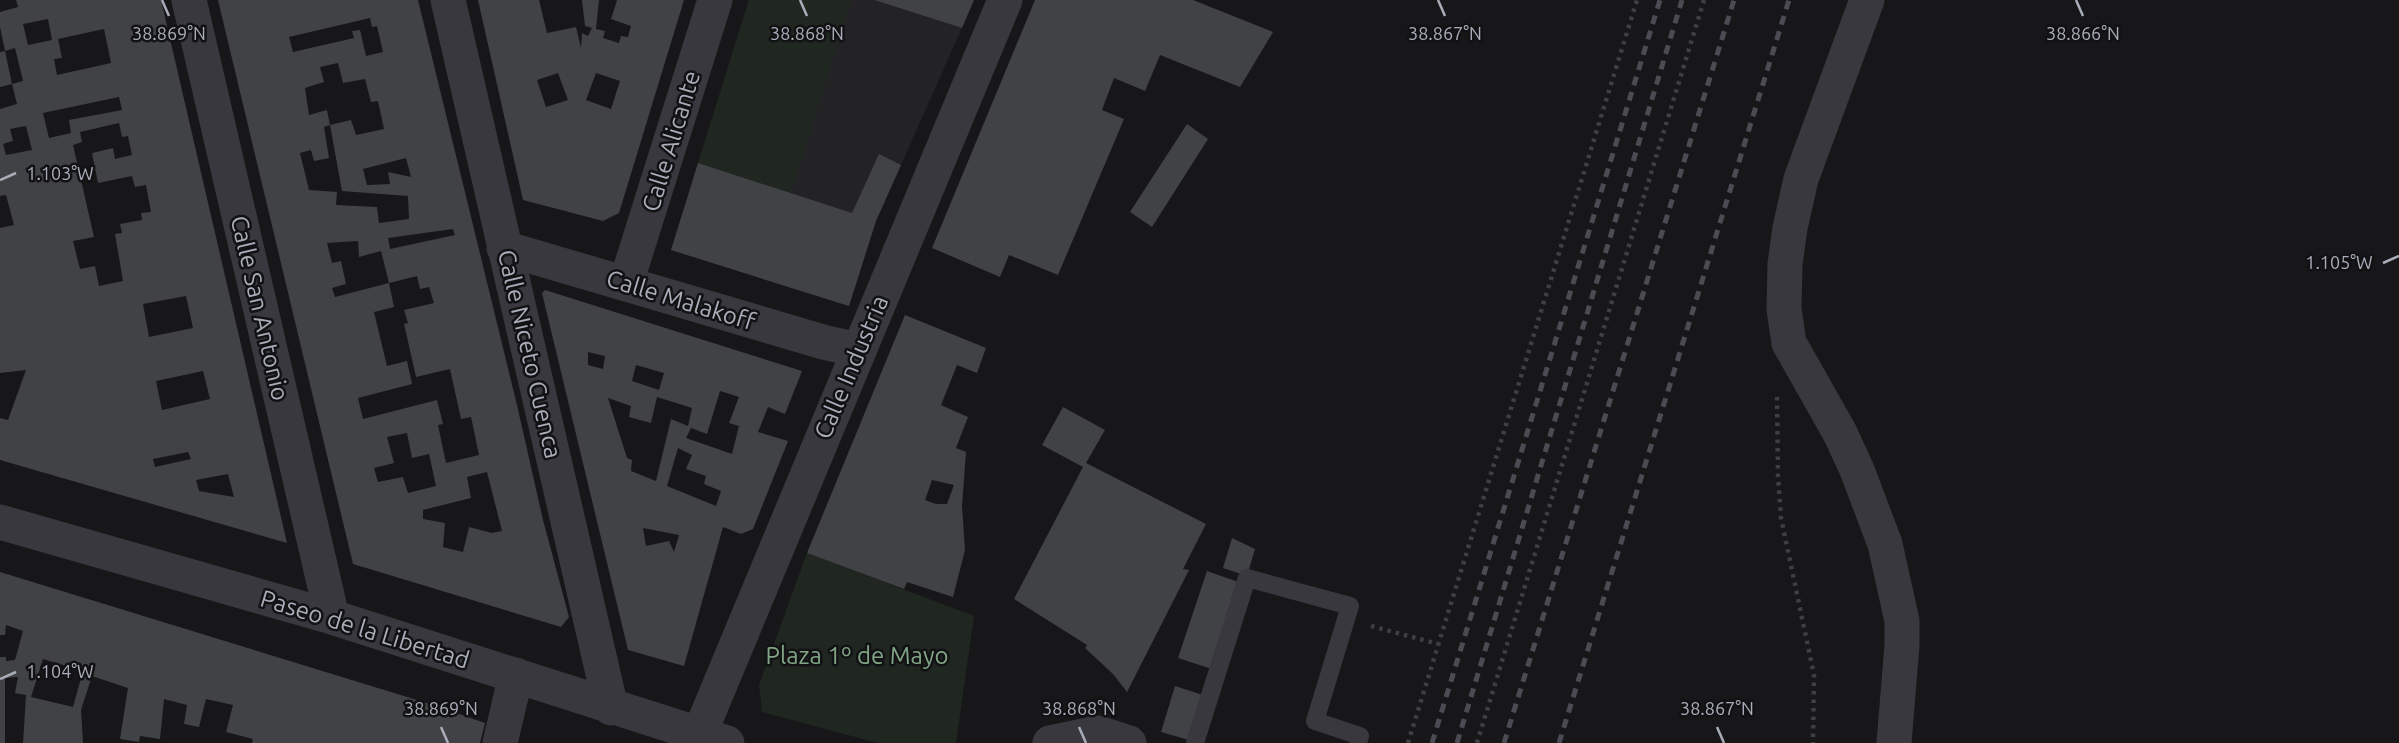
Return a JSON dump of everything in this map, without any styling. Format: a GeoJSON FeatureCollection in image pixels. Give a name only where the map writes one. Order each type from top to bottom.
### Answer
{"type":"FeatureCollection","features":[{"type":"Feature","properties":{"kind":"street","name":"Calle San Antonio"},"geometry":{"type":"LineString","coordinates":[[189,0],[332,617]]}},
{"type":"Feature","properties":{"kind":"street","name":"Calle Niceto Cuenca"},"geometry":{"type":"LineString","coordinates":[[448,0],[611,708]]}},
{"type":"Feature","properties":{"kind":"street","name":"Calle Alicante"},"geometry":{"type":"LineString","coordinates":[[626,283],[715,0]]}},
{"type":"Feature","properties":{"kind":"street","name":"Calle Industria"},"geometry":{"type":"LineString","coordinates":[[713,739],[858,350],[1005,0]]}},
{"type":"Feature","properties":{"kind":"street"},"geometry":{"type":"LineString","coordinates":[[1867,0],[1798,191],[1785,264],[1784,309],[1789,342],[1840,433],[1885,544],[1902,621],[1894,743]]}},
{"type":"Feature","properties":{"kind":"street","name":"Calle Malakoff"},"geometry":{"type":"LineString","coordinates":[[504,247],[858,350]]}},
{"type":"Feature","properties":{"kind":"street","name":"Paseo de la Libertad"},"geometry":{"type":"LineString","coordinates":[[0,522],[332,617],[713,739]]}},
{"type":"Feature","properties":{"kind":"street"},"geometry":{"type":"LineString","coordinates":[[500,743],[516,676]]}},
{"type":"Feature","properties":{"kind":"street"},"geometry":{"type":"LineString","coordinates":[[1049,743],[1098,733],[1129,743]]}},
{"type":"Feature","properties":{"kind":"lane"},"geometry":{"type":"LineString","coordinates":[[1195,743],[1247,578],[1350,606],[1315,721],[1360,736],[1358,743]]}},
{"type":"Feature","properties":{"kind":"path"},"geometry":{"type":"LineString","coordinates":[[1408,743],[1637,0]]}},
{"type":"Feature","properties":{"kind":"path"},"geometry":{"type":"LineString","coordinates":[[1478,743],[1704,0]]}},
{"type":"Feature","properties":{"kind":"path"},"geometry":{"type":"LineString","coordinates":[[1789,342],[1779,362],[1778,476],[1782,518],[1814,675],[1813,743]]}},
{"type":"Feature","properties":{"kind":"path"},"geometry":{"type":"LineString","coordinates":[[1347,619],[1438,644]]}},
{"type":"Feature","properties":{"kind":"shaded area"},"geometry":{"type":"Polygon","coordinates":[[[749,0],[873,0],[962,28],[876,221],[849,306],[671,250],[749,0]]]}},
{"type":"Feature","properties":{"kind":"green space"},"geometry":{"type":"Polygon","coordinates":[[[749,0],[851,0],[791,193],[698,163],[749,0]]]}},
{"type":"Feature","properties":{"kind":"green space","name":"Plaza 1º de Mayo"},"geometry":{"type":"Polygon","coordinates":[[[807,553],[974,616],[956,743],[878,743],[762,712],[759,685],[807,553]]]}},
{"type":"Feature","properties":{"kind":"building"},"geometry":{"type":"Polygon","coordinates":[[[16,0],[161,0],[287,543],[0,460],[0,418],[8,420],[26,370],[0,373],[0,228],[14,225],[6,195],[0,196],[0,109],[17,104],[12,84],[23,81],[15,48],[5,51],[0,12],[18,7],[16,0]],[[48,19],[23,24],[28,45],[52,40],[48,19]],[[104,29],[58,39],[62,58],[54,59],[57,75],[111,63],[104,29]],[[119,97],[43,113],[49,138],[71,133],[69,120],[122,110],[119,97]],[[119,123],[80,132],[82,142],[73,145],[94,237],[73,241],[80,269],[95,266],[99,286],[123,281],[115,234],[122,233],[120,224],[142,220],[141,213],[151,212],[146,185],[135,187],[132,176],[98,183],[92,153],[113,148],[115,159],[132,155],[128,136],[122,137],[119,123]],[[26,126],[10,129],[13,141],[3,144],[6,155],[32,150],[26,126]],[[186,296],[143,304],[149,337],[193,328],[186,296]],[[203,371],[156,381],[162,410],[210,399],[203,371]],[[188,452],[153,459],[155,467],[191,459],[188,452]],[[228,474],[196,480],[199,491],[234,497],[228,474]]]}},
{"type":"Feature","properties":{"kind":"building"},"geometry":{"type":"Polygon","coordinates":[[[218,0],[418,0],[543,520],[569,617],[561,627],[353,564],[218,0]],[[370,18],[289,37],[293,52],[354,38],[352,31],[360,30],[366,56],[383,52],[377,26],[372,27],[370,18]],[[338,63],[320,67],[324,82],[305,88],[309,115],[327,110],[330,125],[351,120],[356,135],[384,129],[378,101],[371,102],[365,79],[343,83],[338,63]],[[330,125],[324,127],[329,158],[314,161],[311,150],[300,153],[309,190],[337,192],[336,205],[377,207],[379,223],[409,219],[408,196],[342,191],[330,125]],[[406,158],[363,169],[367,185],[390,184],[388,172],[411,177],[406,158]],[[453,229],[388,238],[390,249],[455,235],[453,229]],[[358,241],[327,243],[332,263],[341,261],[346,284],[332,288],[335,297],[389,283],[381,251],[359,257],[358,241]],[[417,276],[389,283],[394,307],[374,312],[387,366],[407,361],[412,384],[358,398],[363,419],[437,400],[443,424],[438,425],[446,463],[479,455],[471,417],[461,419],[450,369],[416,377],[404,324],[408,323],[404,310],[434,303],[429,287],[420,289],[417,276]],[[407,433],[387,437],[394,463],[374,468],[378,482],[403,477],[408,493],[436,486],[429,454],[412,458],[407,433]],[[487,472],[467,477],[471,498],[423,510],[423,519],[445,523],[443,547],[463,552],[469,527],[492,533],[502,531],[487,472]]]}},
{"type":"Feature","properties":{"kind":"building"},"geometry":{"type":"Polygon","coordinates":[[[478,0],[539,0],[547,33],[576,27],[581,48],[582,33],[588,36],[592,28],[585,26],[582,0],[599,0],[596,29],[605,31],[603,38],[619,43],[621,36],[628,37],[631,26],[611,19],[617,0],[684,0],[619,213],[603,221],[523,200],[478,0]],[[558,73],[537,80],[546,107],[568,100],[558,73]],[[596,73],[586,100],[611,109],[620,81],[596,73]]]}},
{"type":"Feature","properties":{"kind":"building"},"geometry":{"type":"Polygon","coordinates":[[[874,0],[974,0],[962,28],[874,0]]]}},
{"type":"Feature","properties":{"kind":"building"},"geometry":{"type":"Polygon","coordinates":[[[1035,0],[1193,0],[1273,32],[1240,87],[1160,55],[1145,91],[1114,78],[1102,110],[1124,119],[1058,275],[1009,255],[1000,277],[932,248],[1035,0]]]}},
{"type":"Feature","properties":{"kind":"building"},"geometry":{"type":"Polygon","coordinates":[[[5,51],[12,84],[0,87],[0,52],[5,51]]]}},
{"type":"Feature","properties":{"kind":"building"},"geometry":{"type":"Polygon","coordinates":[[[1187,124],[1208,139],[1152,227],[1130,212],[1187,124]]]}},
{"type":"Feature","properties":{"kind":"building"},"geometry":{"type":"Polygon","coordinates":[[[879,154],[901,165],[876,221],[849,306],[671,250],[698,163],[852,213],[879,154]]]}},
{"type":"Feature","properties":{"kind":"building"},"geometry":{"type":"Polygon","coordinates":[[[545,290],[802,371],[785,414],[768,407],[758,432],[788,441],[753,529],[741,534],[723,527],[684,666],[628,650],[542,293],[545,290]],[[588,352],[588,365],[603,369],[605,356],[588,352]],[[636,365],[632,381],[659,390],[664,373],[636,365]],[[720,391],[707,434],[691,428],[686,438],[732,454],[739,426],[729,423],[739,397],[720,391]],[[657,397],[651,423],[629,417],[631,406],[608,398],[627,458],[632,460],[631,471],[656,481],[671,419],[688,426],[692,408],[657,397]],[[678,448],[667,486],[716,506],[721,491],[704,484],[706,476],[686,469],[692,455],[678,448]],[[643,528],[646,546],[669,541],[674,552],[679,535],[643,528]]]}},
{"type":"Feature","properties":{"kind":"building"},"geometry":{"type":"Polygon","coordinates":[[[905,315],[986,348],[977,373],[957,365],[941,405],[968,417],[956,448],[966,452],[962,506],[965,550],[953,597],[907,582],[904,589],[807,553],[905,315]],[[932,480],[925,500],[947,504],[954,485],[932,480]]]}},
{"type":"Feature","properties":{"kind":"building"},"geometry":{"type":"Polygon","coordinates":[[[1063,407],[1105,430],[1086,463],[1206,524],[1183,569],[1189,570],[1127,692],[1113,674],[1085,648],[1087,645],[1014,599],[1083,467],[1042,445],[1063,407]]]}},
{"type":"Feature","properties":{"kind":"building"},"geometry":{"type":"Polygon","coordinates":[[[1232,538],[1255,549],[1247,576],[1223,568],[1232,538]]]}},
{"type":"Feature","properties":{"kind":"building"},"geometry":{"type":"Polygon","coordinates":[[[1207,571],[1244,584],[1218,671],[1178,658],[1207,571]]]}},
{"type":"Feature","properties":{"kind":"building"},"geometry":{"type":"Polygon","coordinates":[[[0,572],[485,723],[480,743],[252,743],[253,739],[226,732],[233,705],[206,699],[199,727],[184,724],[187,705],[164,699],[160,739],[140,736],[139,742],[120,739],[128,688],[92,676],[81,710],[83,743],[23,743],[26,695],[15,693],[18,677],[5,678],[5,743],[0,743],[0,657],[6,657],[6,661],[15,660],[23,631],[6,625],[5,635],[0,635],[0,572]],[[43,659],[31,697],[73,707],[83,671],[43,659]]]}},
{"type":"Feature","properties":{"kind":"building"},"geometry":{"type":"Polygon","coordinates":[[[1175,686],[1209,697],[1196,742],[1161,732],[1175,686]]]}},
{"type":"Feature","properties":{"kind":"railway"},"geometry":{"type":"LineString","coordinates":[[1432,743],[1660,0]]}},
{"type":"Feature","properties":{"kind":"railway"},"geometry":{"type":"LineString","coordinates":[[1457,743],[1682,0]]}},
{"type":"Feature","properties":{"kind":"railway"},"geometry":{"type":"LineString","coordinates":[[1504,743],[1734,0]]}},
{"type":"Feature","properties":{"kind":"railway"},"geometry":{"type":"LineString","coordinates":[[1559,743],[1789,0]]}}]}
